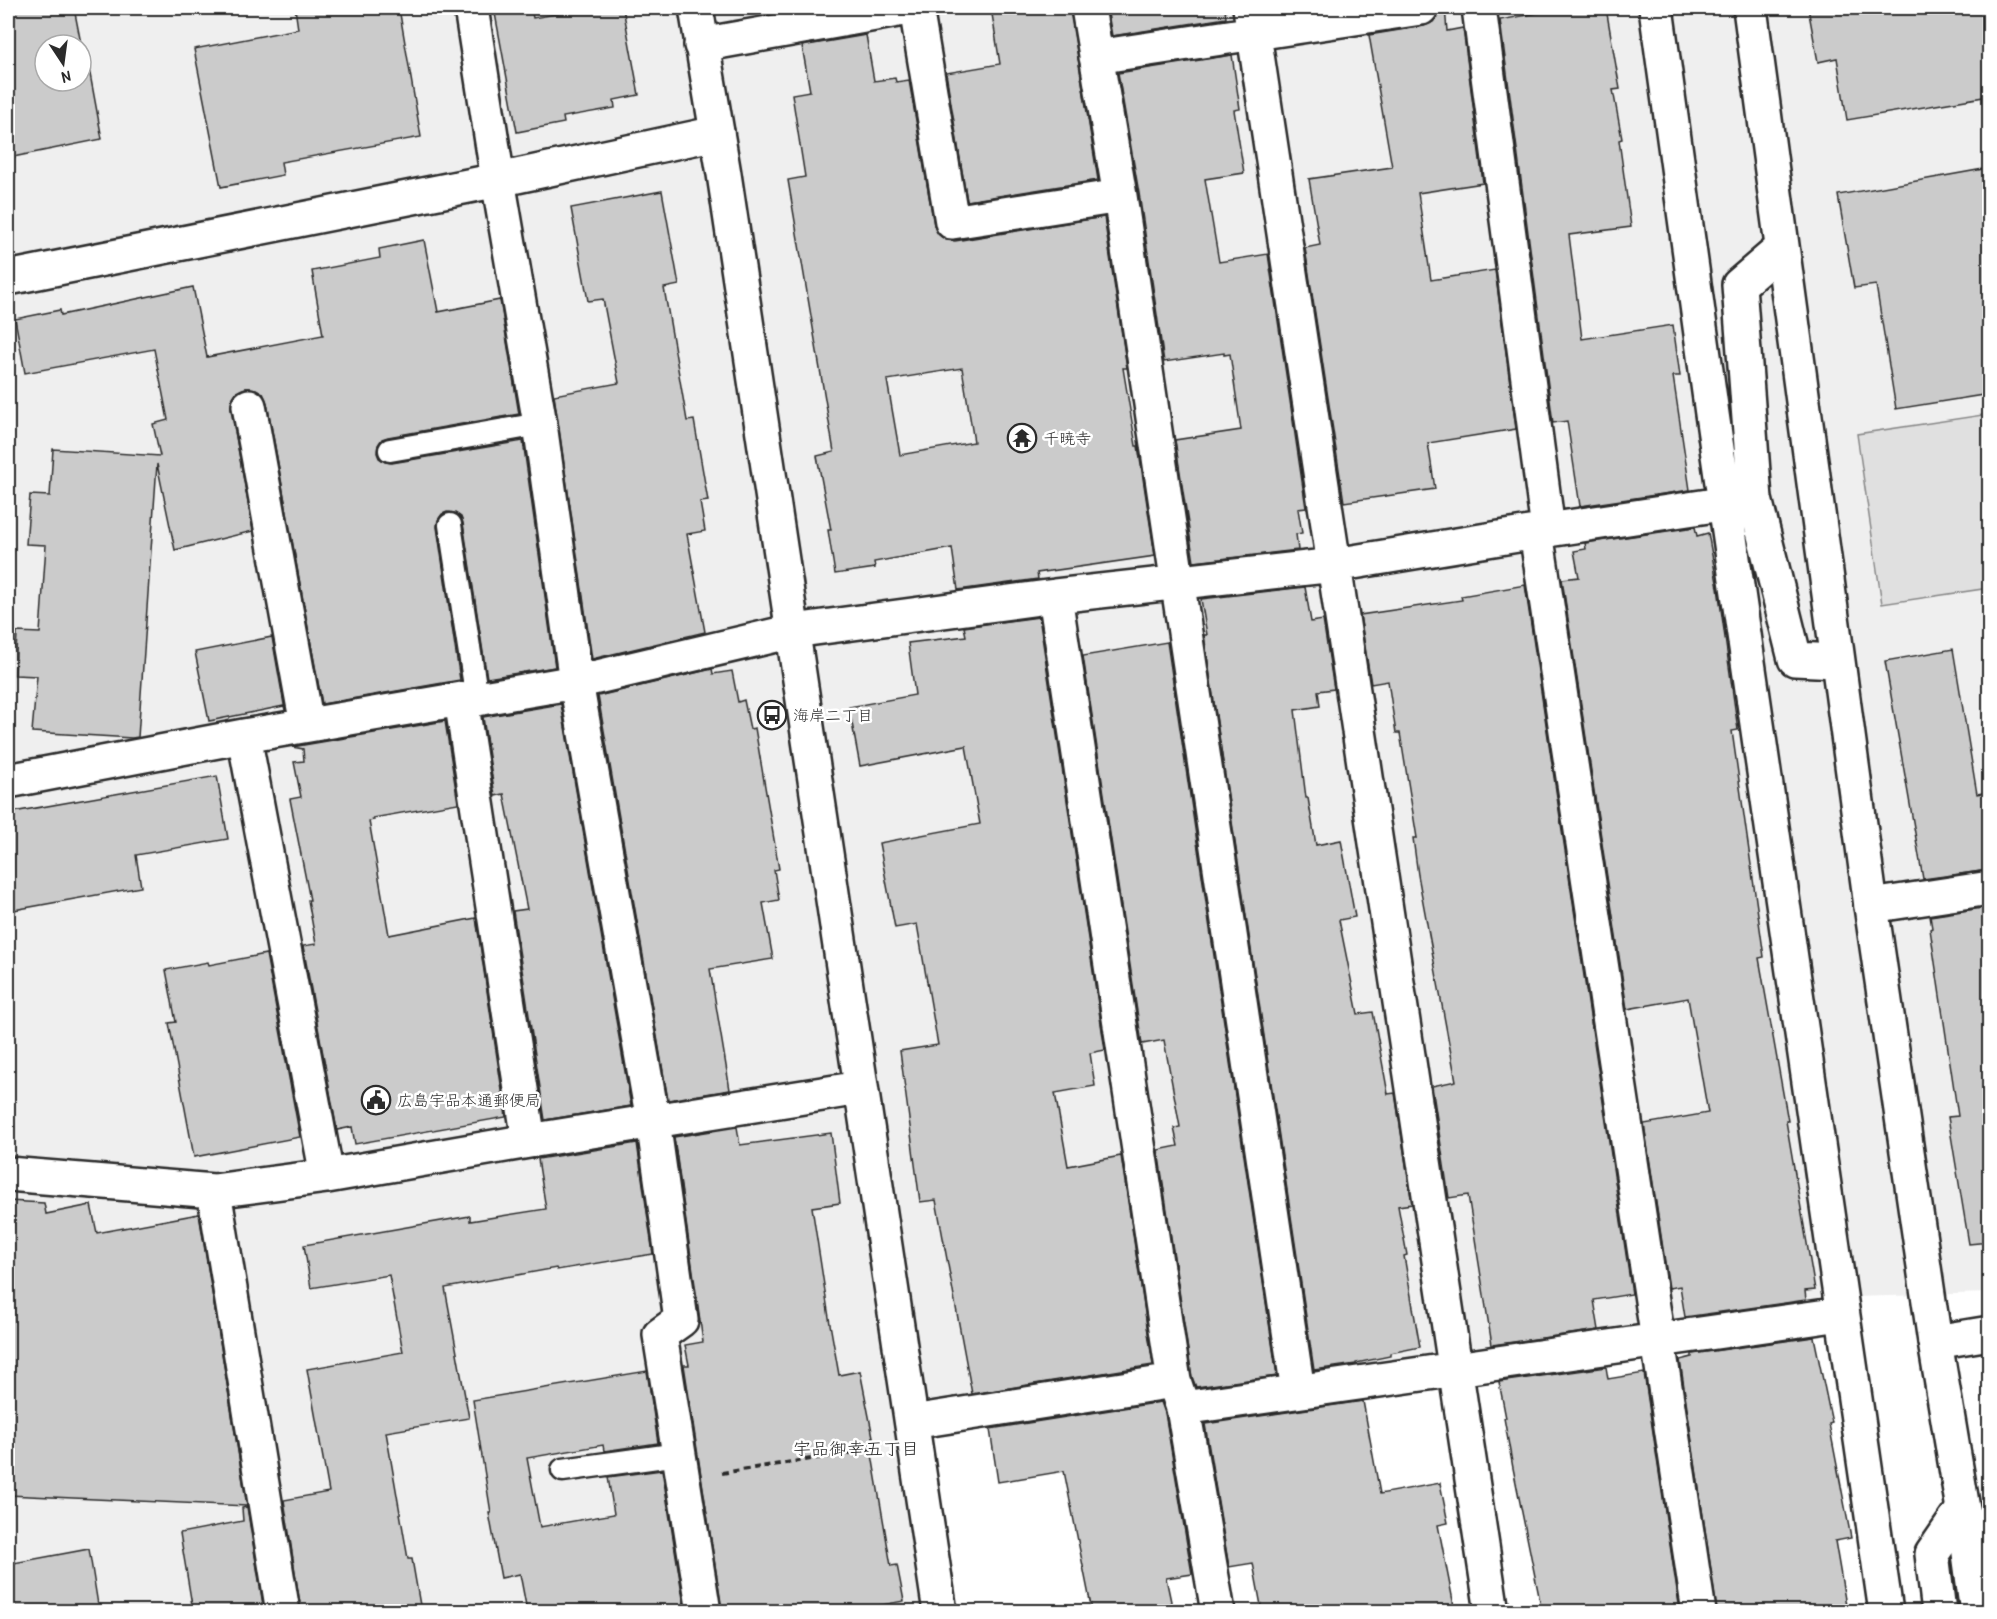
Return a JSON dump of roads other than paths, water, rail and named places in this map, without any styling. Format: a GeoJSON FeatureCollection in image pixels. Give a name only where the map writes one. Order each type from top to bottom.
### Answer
{"type":"FeatureCollection","features":[{"type":"Feature","properties":{"kind":"street"},"geometry":{"type":"LineString","coordinates":[[471,8],[540,424],[576,682],[652,1121],[681,1320],[660,1335],[704,1611]]}},
{"type":"Feature","properties":{"kind":"street"},"geometry":{"type":"LineString","coordinates":[[696,8],[793,631],[912,1422],[938,1611]]}},
{"type":"Feature","properties":{"kind":"street"},"geometry":{"type":"LineString","coordinates":[[701,45],[909,8]]}},
{"type":"Feature","properties":{"kind":"street"},"geometry":{"type":"LineString","coordinates":[[916,8],[952,222],[1120,196]]}},
{"type":"Feature","properties":{"kind":"street"},"geometry":{"type":"LineString","coordinates":[[1088,8],[1120,196],[1298,1391]]}},
{"type":"Feature","properties":{"kind":"street"},"geometry":{"type":"LineString","coordinates":[[1096,57],[1252,20],[1421,8]]}},
{"type":"Feature","properties":{"kind":"street"},"geometry":{"type":"LineString","coordinates":[[1479,8],[1542,531],[1699,1611]]}},
{"type":"Feature","properties":{"kind":"street"},"geometry":{"type":"LineString","coordinates":[[1656,8],[1723,503],[1841,1314],[1887,1611]]}},
{"type":"Feature","properties":{"kind":"street"},"geometry":{"type":"LineString","coordinates":[[1750,8],[1871,906],[1977,1611]]}},
{"type":"Feature","properties":{"kind":"street"},"geometry":{"type":"LineString","coordinates":[[1252,20],[1492,1611]]}},
{"type":"Feature","properties":{"kind":"street"},"geometry":{"type":"LineString","coordinates":[[8,278],[498,180],[717,133]]}},
{"type":"Feature","properties":{"kind":"street"},"geometry":{"type":"LineString","coordinates":[[1781,249],[1739,285],[1755,500],[1795,659],[1837,661]]}},
{"type":"Feature","properties":{"kind":"street"},"geometry":{"type":"LineString","coordinates":[[249,406],[307,725]]}},
{"type":"Feature","properties":{"kind":"street"},"geometry":{"type":"LineString","coordinates":[[8,782],[244,736],[576,682],[793,631],[1055,596],[1335,565],[1542,531],[1755,500]]}},
{"type":"Feature","properties":{"kind":"street"},"geometry":{"type":"LineString","coordinates":[[1055,596],[1178,1395],[1218,1611]]}},
{"type":"Feature","properties":{"kind":"street"},"geometry":{"type":"LineString","coordinates":[[469,699],[529,1141]]}},
{"type":"Feature","properties":{"kind":"street"},"geometry":{"type":"LineString","coordinates":[[244,736],[327,1176]]}},
{"type":"Feature","properties":{"kind":"street"},"geometry":{"type":"LineString","coordinates":[[1871,906],[1989,888]]}},
{"type":"Feature","properties":{"kind":"street"},"geometry":{"type":"LineString","coordinates":[[8,1174],[214,1191],[327,1176],[860,1088]]}},
{"type":"Feature","properties":{"kind":"street"},"geometry":{"type":"LineString","coordinates":[[214,1191],[283,1611]]}},
{"type":"Feature","properties":{"kind":"street"},"geometry":{"type":"LineString","coordinates":[[912,1422],[1178,1395],[1298,1391],[1841,1314]]}},
{"type":"Feature","properties":{"kind":"street"},"geometry":{"type":"LineString","coordinates":[[1935,1342],[1989,1333]]}},
{"type":"Feature","properties":{"kind":"street"},"geometry":{"type":"LineString","coordinates":[[1939,1611],[1932,1554],[1963,1509]]}},
{"type":"Feature","properties":{"kind":"lane"},"geometry":{"type":"LineString","coordinates":[[390,450],[540,424]]}},
{"type":"Feature","properties":{"kind":"lane"},"geometry":{"type":"LineString","coordinates":[[450,525],[469,699]]}},
{"type":"Feature","properties":{"kind":"lane"},"geometry":{"type":"LineString","coordinates":[[563,1470],[682,1467]]}},
{"type":"Feature","properties":{"kind":"place","name":"千暁寺"},"geometry":{"type":"Point","coordinates":[1022,438]}},
{"type":"Feature","properties":{"kind":"place","name":"海岸二丁目"},"geometry":{"type":"Point","coordinates":[772,715]}},
{"type":"Feature","properties":{"kind":"place","name":"広島宇品本通郵便局"},"geometry":{"type":"Point","coordinates":[376,1100]}},
{"type":"Feature","properties":{"kind":"district","name":"宇品御幸五丁目"},"geometry":{"type":"Point","coordinates":[856,1449]}}]}
